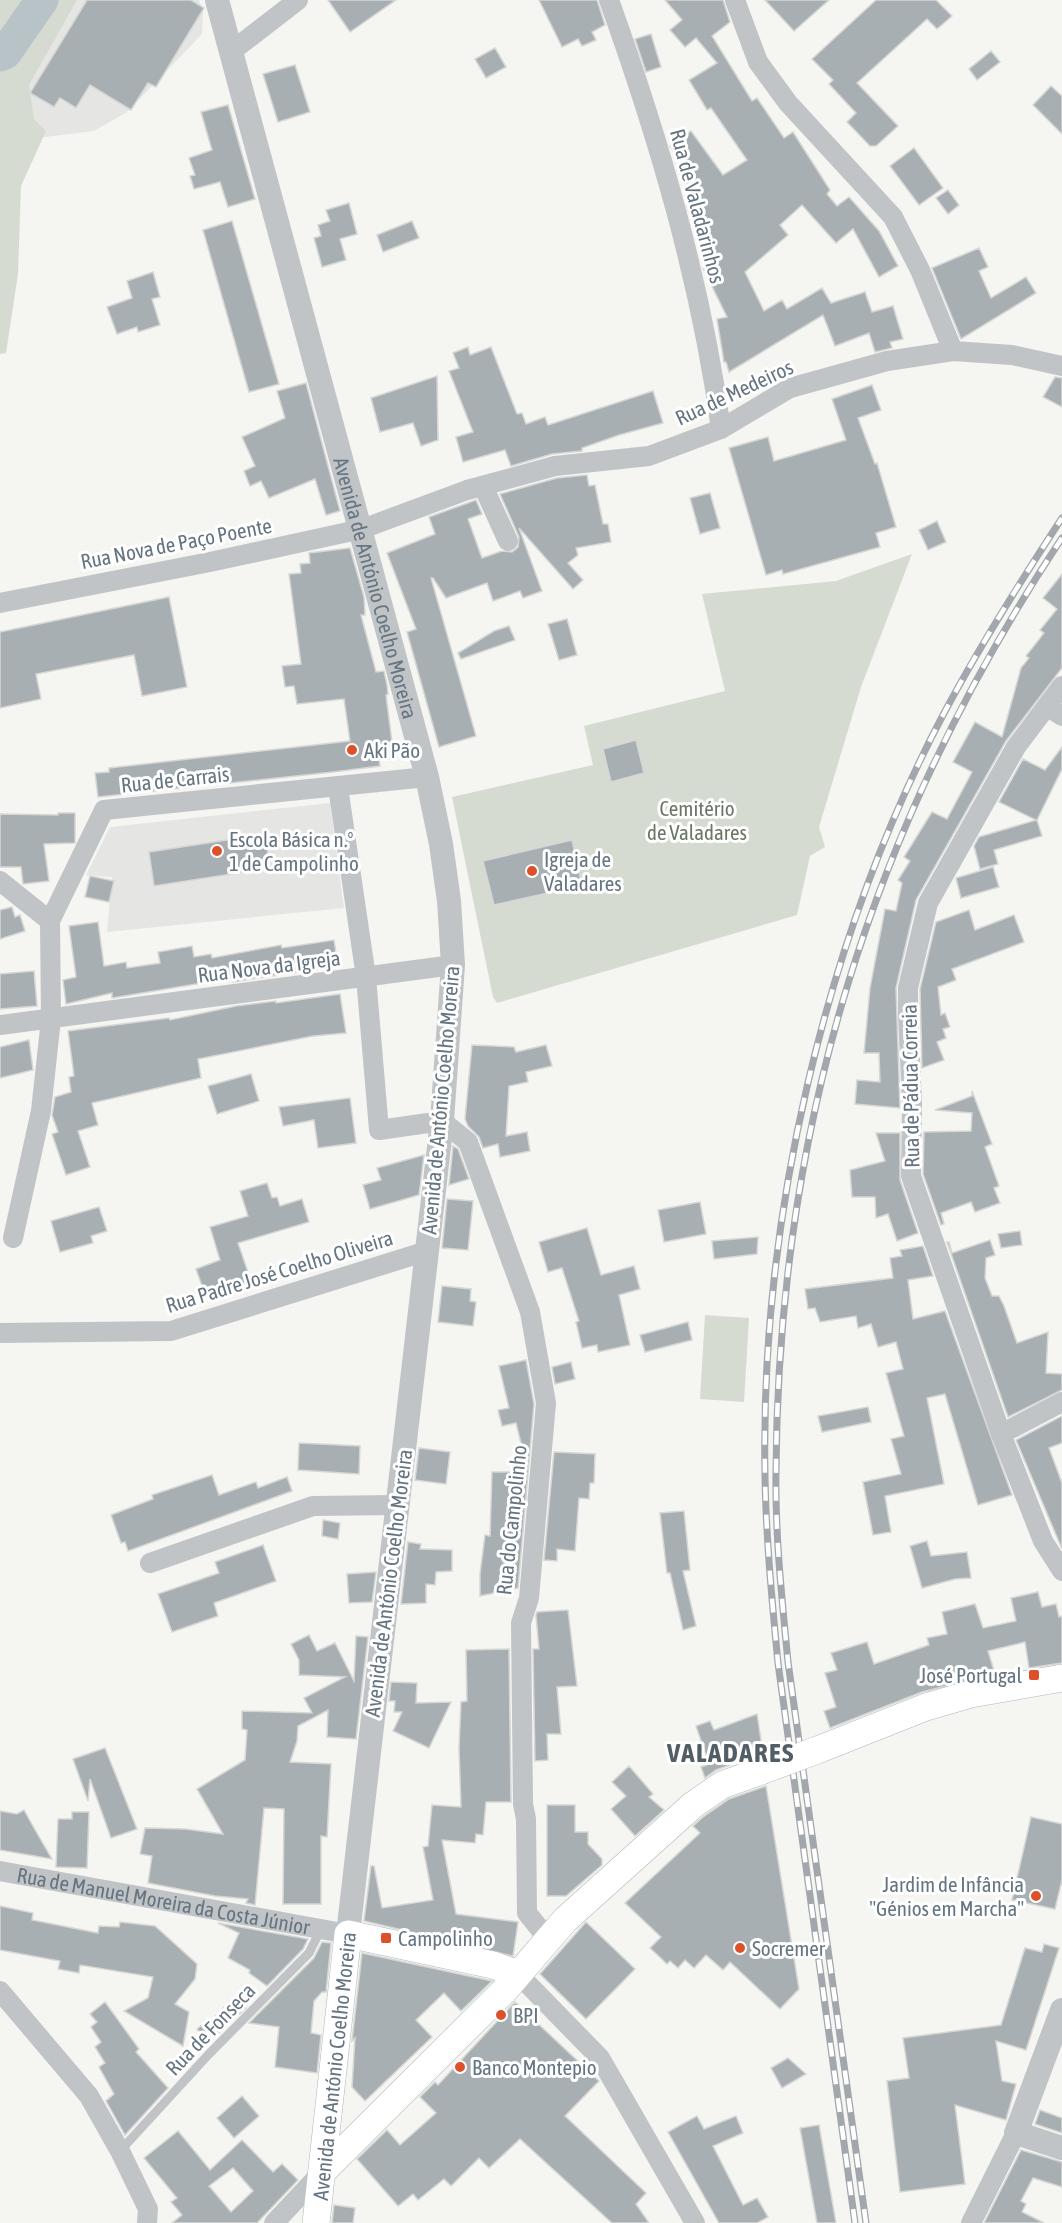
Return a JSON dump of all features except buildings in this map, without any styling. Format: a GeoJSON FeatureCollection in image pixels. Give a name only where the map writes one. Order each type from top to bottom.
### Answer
{"type":"FeatureCollection","features":[{"type":"Feature","properties":{"kind":"main road"},"geometry":{"type":"LineString","coordinates":[[322,2172],[504,1991],[548,1939],[693,1805],[722,1785],[926,1707],[971,1694],[1062,1678]]}},
{"type":"Feature","properties":{"kind":"main road","name":"Rua de Manuel Moreira da Costa Júnior"},"geometry":{"type":"LineString","coordinates":[[348,1934],[494,1965],[518,1974]]}},
{"type":"Feature","properties":{"kind":"main road","name":"Avenida de António Coelho Moreira"},"geometry":{"type":"LineString","coordinates":[[316,2223],[348,1934]]}},
{"type":"Feature","properties":{"kind":"street","name":"Avenida de António Coelho Moreira"},"geometry":{"type":"LineString","coordinates":[[217,0],[317,374],[362,529],[427,777],[448,890],[453,965],[442,1121],[348,1934]]}},
{"type":"Feature","properties":{"kind":"street"},"geometry":{"type":"LineString","coordinates":[[232,51],[298,0]]}},
{"type":"Feature","properties":{"kind":"street","name":"Rua de Valadarinhos"},"geometry":{"type":"LineString","coordinates":[[609,0],[644,98],[704,317],[721,429]]}},
{"type":"Feature","properties":{"kind":"street"},"geometry":{"type":"LineString","coordinates":[[735,0],[758,62],[788,103],[893,216],[920,270],[953,351]]}},
{"type":"Feature","properties":{"kind":"street","name":"Rua de Medeiros"},"geometry":{"type":"LineString","coordinates":[[362,529],[483,486],[555,466],[649,456],[721,429],[790,388],[887,361],[953,351],[1012,355],[1062,366]]}},
{"type":"Feature","properties":{"kind":"street"},"geometry":{"type":"LineString","coordinates":[[483,486],[508,541]]}},
{"type":"Feature","properties":{"kind":"street","name":"Rua Nova de Paço Poente"},"geometry":{"type":"LineString","coordinates":[[0,603],[210,562],[362,529]]}},
{"type":"Feature","properties":{"kind":"street","name":"Rua de Pádua Correia"},"geometry":{"type":"LineString","coordinates":[[1062,686],[1054,711],[1016,747],[928,903],[908,988],[912,1104],[911,1176],[1001,1434],[1043,1541],[1062,1570]]}},
{"type":"Feature","properties":{"kind":"street"},"geometry":{"type":"LineString","coordinates":[[427,777],[338,786],[366,977],[453,965]]}},
{"type":"Feature","properties":{"kind":"street","name":"Rua de Carrais"},"geometry":{"type":"LineString","coordinates":[[13,1238],[41,1111],[51,1018],[50,921],[104,810],[338,786]]}},
{"type":"Feature","properties":{"kind":"street"},"geometry":{"type":"LineString","coordinates":[[0,881],[50,921]]}},
{"type":"Feature","properties":{"kind":"street","name":"Rua Nova da Igreja"},"geometry":{"type":"LineString","coordinates":[[0,1025],[366,977],[379,1130],[442,1121]]}},
{"type":"Feature","properties":{"kind":"street","name":"Rua do Campolinho"},"geometry":{"type":"LineString","coordinates":[[442,1121],[468,1142],[530,1312],[546,1403],[529,1598],[521,1623],[526,1913],[548,1939]]}},
{"type":"Feature","properties":{"kind":"street","name":"Rua Padre José Coelho Oliveira"},"geometry":{"type":"LineString","coordinates":[[0,1333],[171,1331],[427,1251]]}},
{"type":"Feature","properties":{"kind":"street"},"geometry":{"type":"LineString","coordinates":[[1001,1434],[1062,1402]]}},
{"type":"Feature","properties":{"kind":"street"},"geometry":{"type":"LineString","coordinates":[[150,1563],[313,1506],[398,1505]]}},
{"type":"Feature","properties":{"kind":"street","name":"Rua de Manuel Moreira da Costa Júnior"},"geometry":{"type":"LineString","coordinates":[[0,1871],[348,1934]]}},
{"type":"Feature","properties":{"kind":"street","name":"Rua de Manuel Moreira da Costa Júnior"},"geometry":{"type":"LineString","coordinates":[[518,1974],[600,2058],[695,2223]]}},
{"type":"Feature","properties":{"kind":"street"},"geometry":{"type":"LineString","coordinates":[[0,1991],[90,2096],[148,2209],[147,2223]]}},
{"type":"Feature","properties":{"kind":"street"},"geometry":{"type":"LineString","coordinates":[[971,2223],[1016,2133],[1062,2010]]}},
{"type":"Feature","properties":{"kind":"street"},"geometry":{"type":"LineString","coordinates":[[1016,2133],[1062,2148]]}},
{"type":"Feature","properties":{"kind":"street"},"geometry":{"type":"LineString","coordinates":[[274,2223],[322,2172]]}},
{"type":"Feature","properties":{"kind":"lane","name":"Rua de Fonseca"},"geometry":{"type":"LineString","coordinates":[[120,2151],[208,2055],[309,1953],[321,1929]]}},
{"type":"Feature","properties":{"kind":"shaded area"},"geometry":{"type":"Polygon","coordinates":[[[52,0],[199,0],[203,11],[202,34],[127,112],[94,131],[4,142],[52,0]]]}},
{"type":"Feature","properties":{"kind":"shaded area","name":"Escola Básica n.º 1 de Campolinho"},"geometry":{"type":"Polygon","coordinates":[[[330,803],[344,908],[107,932],[112,877],[86,875],[110,827],[330,803]]]}},
{"type":"Feature","properties":{"kind":"green space"},"geometry":{"type":"Polygon","coordinates":[[[0,0],[77,0],[29,85],[34,119],[46,131],[21,186],[18,274],[6,353],[0,354],[0,0]]]}},
{"type":"Feature","properties":{"kind":"green space","name":"Cemitério de Valadares"},"geometry":{"type":"Polygon","coordinates":[[[912,554],[861,687],[819,827],[825,847],[810,856],[797,915],[497,1003],[493,997],[452,797],[593,765],[584,726],[725,691],[702,594],[836,581],[912,554]]]}},
{"type":"Feature","properties":{"kind":"green space"},"geometry":{"type":"Polygon","coordinates":[[[705,1315],[749,1318],[744,1402],[700,1399],[705,1315]]]}},
{"type":"Feature","properties":{"kind":"waterway"},"geometry":{"type":"LineString","coordinates":[[0,55],[5,53],[42,0]]}},
{"type":"Feature","properties":{"kind":"railway"},"geometry":{"type":"LineString","coordinates":[[855,2223],[778,1663],[765,1476],[766,1379],[774,1281],[788,1183],[808,1085],[833,988],[864,893],[901,802],[943,715],[1000,615],[1062,518]]}},
{"type":"Feature","properties":{"kind":"railway"},"geometry":{"type":"LineString","coordinates":[[866,2223],[788,1662],[779,1567],[776,1472],[781,1344],[795,1221],[817,1100],[848,983],[888,869],[937,757],[995,647],[1062,538]]}},
{"type":"Feature","properties":{"kind":"place","name":"Aki Pão"},"geometry":{"type":"Point","coordinates":[352,750]}},
{"type":"Feature","properties":{"kind":"place","name":"Escola Básica n.º 1 de Campolinho"},"geometry":{"type":"Point","coordinates":[217,851]}},
{"type":"Feature","properties":{"kind":"place","name":"Igreja de Valadares"},"geometry":{"type":"Point","coordinates":[532,871]}},
{"type":"Feature","properties":{"kind":"place","name":"José Portugal"},"geometry":{"type":"Point","coordinates":[1034,1675]}},
{"type":"Feature","properties":{"kind":"place","name":"Jardim de Infância \"Génios em Marcha\""},"geometry":{"type":"Point","coordinates":[1036,1896]}},
{"type":"Feature","properties":{"kind":"place","name":"Campolinho"},"geometry":{"type":"Point","coordinates":[386,1938]}},
{"type":"Feature","properties":{"kind":"place","name":"Socremer"},"geometry":{"type":"Point","coordinates":[740,1948]}},
{"type":"Feature","properties":{"kind":"place","name":"BPI"},"geometry":{"type":"Point","coordinates":[501,2015]}},
{"type":"Feature","properties":{"kind":"place","name":"Banco Montepio"},"geometry":{"type":"Point","coordinates":[460,2067]}},
{"type":"Feature","properties":{"kind":"district","name":"VALADARES"},"geometry":{"type":"Point","coordinates":[731,1752]}}]}
